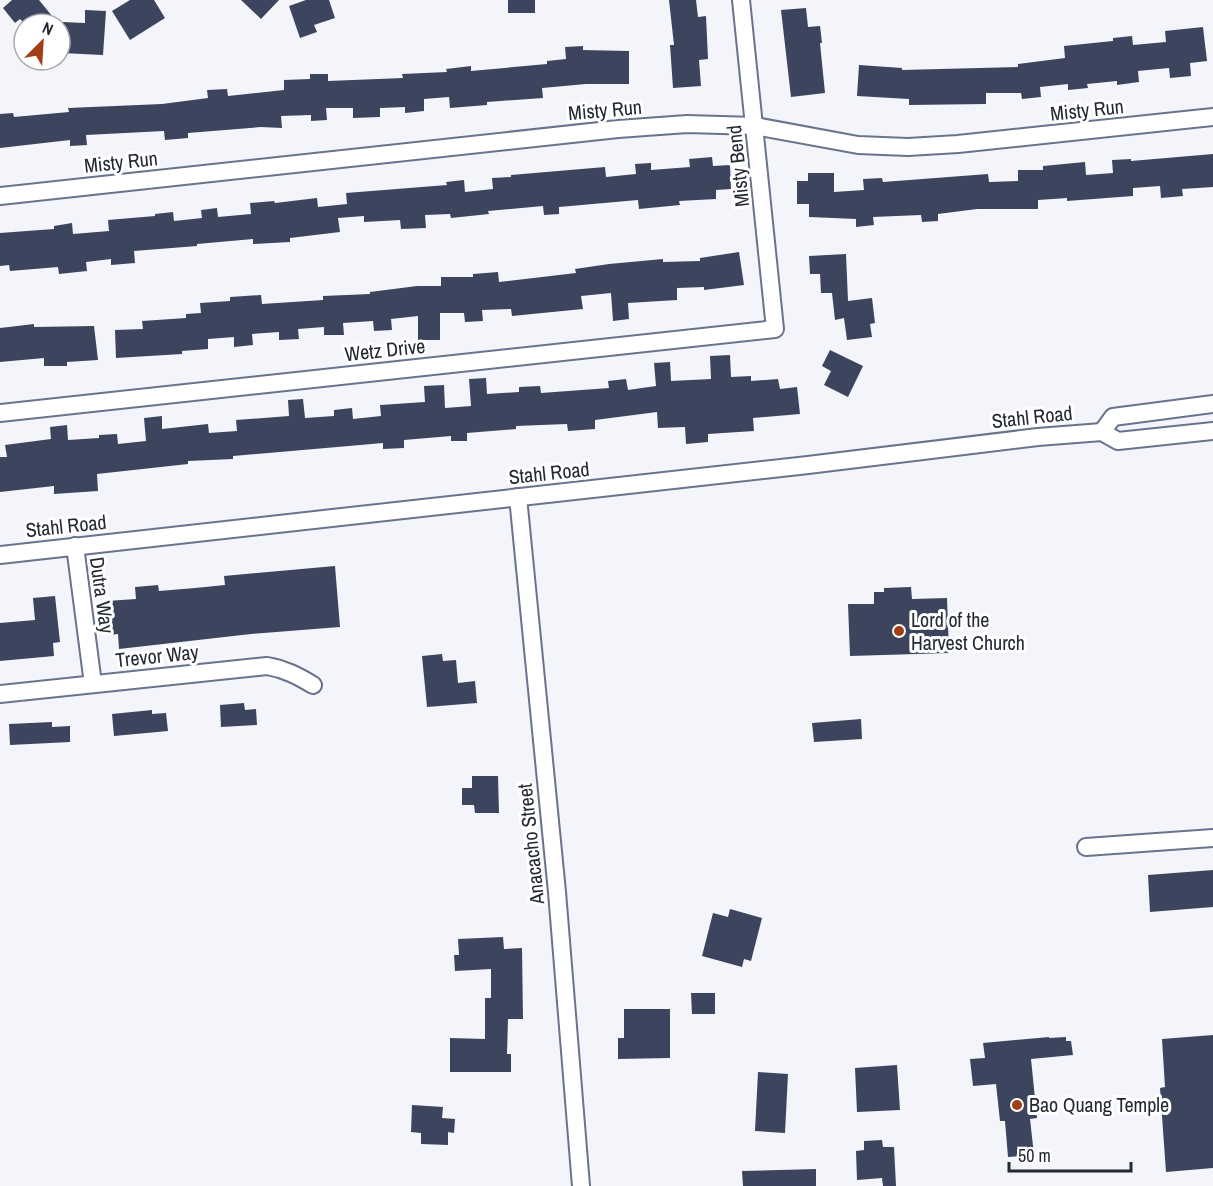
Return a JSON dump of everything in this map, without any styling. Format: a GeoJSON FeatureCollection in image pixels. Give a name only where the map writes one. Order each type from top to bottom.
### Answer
{"type":"FeatureCollection","features":[{"type":"Feature","properties":{"kind":"street","name":"Misty Bend"},"geometry":{"type":"LineString","coordinates":[[741,0],[775,329]]}},
{"type":"Feature","properties":{"kind":"street","name":"Misty Run"},"geometry":{"type":"LineString","coordinates":[[0,196],[618,129],[687,124],[755,126],[858,145],[908,147],[958,144],[1213,117]]}},
{"type":"Feature","properties":{"kind":"street","name":"Wetz Drive"},"geometry":{"type":"LineString","coordinates":[[0,413],[775,329]]}},
{"type":"Feature","properties":{"kind":"street"},"geometry":{"type":"LineString","coordinates":[[1102,432],[1113,417],[1213,404]]}},
{"type":"Feature","properties":{"kind":"street","name":"Stahl Road"},"geometry":{"type":"LineString","coordinates":[[0,555],[1038,437],[1102,432],[1118,441],[1213,431]]}},
{"type":"Feature","properties":{"kind":"street","name":"Anacacho Street"},"geometry":{"type":"LineString","coordinates":[[518,497],[557,892],[581,1186]]}},
{"type":"Feature","properties":{"kind":"street","name":"Dutra Way"},"geometry":{"type":"LineString","coordinates":[[75,546],[93,684]]}},
{"type":"Feature","properties":{"kind":"street","name":"Trevor Way"},"geometry":{"type":"LineString","coordinates":[[0,694],[267,666],[297,675],[313,686]]}},
{"type":"Feature","properties":{"kind":"street"},"geometry":{"type":"LineString","coordinates":[[1086,847],[1213,838]]}},
{"type":"Feature","properties":{"kind":"building"},"geometry":{"type":"Polygon","coordinates":[[[12,0],[39,0],[49,12],[12,12],[12,19],[3,8],[12,0]]]}},
{"type":"Feature","properties":{"kind":"building"},"geometry":{"type":"Polygon","coordinates":[[[130,0],[154,0],[165,18],[130,40],[112,11],[130,0]]]}},
{"type":"Feature","properties":{"kind":"building"},"geometry":{"type":"Polygon","coordinates":[[[241,0],[279,0],[261,19],[241,0]]]}},
{"type":"Feature","properties":{"kind":"building"},"geometry":{"type":"Polygon","coordinates":[[[306,0],[329,0],[335,18],[314,25],[317,32],[300,38],[289,6],[306,0]]]}},
{"type":"Feature","properties":{"kind":"building"},"geometry":{"type":"Polygon","coordinates":[[[508,0],[535,0],[535,13],[508,13],[508,0]]]}},
{"type":"Feature","properties":{"kind":"building"},"geometry":{"type":"Polygon","coordinates":[[[669,0],[696,0],[698,17],[706,16],[708,59],[699,60],[701,86],[673,88],[670,45],[674,45],[669,0]]]}},
{"type":"Feature","properties":{"kind":"building"},"geometry":{"type":"Polygon","coordinates":[[[806,8],[808,27],[820,26],[825,93],[791,97],[781,10],[806,8]]]}},
{"type":"Feature","properties":{"kind":"building"},"geometry":{"type":"Polygon","coordinates":[[[85,10],[106,11],[103,55],[72,54],[72,22],[85,23],[85,10]]]}},
{"type":"Feature","properties":{"kind":"building"},"geometry":{"type":"Polygon","coordinates":[[[1203,27],[1207,61],[1190,63],[1191,76],[1170,78],[1169,68],[1138,71],[1139,82],[1117,85],[1117,81],[1087,84],[1088,88],[1068,90],[1068,84],[1040,87],[1041,97],[1022,99],[1021,93],[986,93],[986,104],[909,105],[909,99],[857,96],[859,65],[902,68],[902,70],[1018,67],[1018,64],[1065,58],[1064,46],[1113,41],[1113,38],[1132,36],[1133,45],[1166,42],[1165,31],[1203,27]]]}},
{"type":"Feature","properties":{"kind":"building"},"geometry":{"type":"Polygon","coordinates":[[[583,46],[583,50],[629,51],[629,84],[586,84],[542,88],[543,98],[487,102],[487,105],[450,108],[449,97],[424,99],[424,111],[405,113],[405,107],[380,108],[380,117],[353,118],[353,108],[326,108],[327,120],[311,121],[311,115],[281,116],[282,128],[261,127],[188,133],[188,138],[165,140],[164,131],[86,135],[87,145],[70,146],[70,140],[0,148],[0,114],[13,113],[14,117],[69,112],[68,108],[162,104],[208,98],[207,90],[227,89],[228,96],[284,90],[284,80],[310,79],[310,74],[328,74],[328,81],[403,78],[402,74],[447,72],[446,69],[471,66],[471,71],[547,64],[547,61],[566,59],[565,47],[583,46]]]}},
{"type":"Feature","properties":{"kind":"building"},"geometry":{"type":"Polygon","coordinates":[[[1213,154],[1213,187],[1182,189],[1183,196],[1161,198],[1160,186],[1133,188],[1133,196],[1067,201],[1067,198],[1038,200],[1038,209],[977,209],[938,214],[938,221],[922,222],[921,215],[873,217],[874,225],[856,227],[856,219],[809,217],[809,204],[797,204],[797,181],[808,181],[808,173],[834,173],[834,192],[864,190],[863,179],[882,178],[883,182],[988,174],[989,182],[1018,181],[1018,170],[1043,170],[1043,166],[1085,162],[1086,175],[1113,173],[1112,160],[1131,159],[1131,161],[1213,154]]]}},
{"type":"Feature","properties":{"kind":"building"},"geometry":{"type":"Polygon","coordinates":[[[712,157],[713,166],[730,165],[731,189],[716,190],[716,199],[679,201],[680,205],[639,209],[638,200],[559,207],[559,214],[544,215],[543,206],[488,211],[489,214],[451,218],[450,214],[425,215],[426,228],[401,229],[400,220],[364,222],[364,216],[338,218],[340,232],[290,238],[290,242],[253,244],[253,239],[134,251],[135,263],[111,265],[111,259],[86,262],[87,271],[59,274],[58,267],[10,271],[9,265],[0,266],[0,233],[54,229],[54,226],[72,223],[73,234],[109,231],[108,220],[155,216],[155,214],[173,212],[174,221],[202,218],[201,210],[217,208],[218,217],[251,214],[250,203],[274,201],[275,203],[317,198],[318,207],[347,204],[346,193],[447,185],[446,182],[464,180],[465,192],[493,189],[492,178],[511,177],[511,175],[605,167],[606,177],[636,174],[635,164],[651,163],[651,170],[690,167],[689,159],[712,157]]]}},
{"type":"Feature","properties":{"kind":"building"},"geometry":{"type":"Polygon","coordinates":[[[739,252],[744,285],[704,290],[704,287],[677,288],[677,300],[628,303],[629,319],[613,321],[611,293],[581,296],[583,309],[512,316],[511,309],[482,310],[483,321],[465,322],[464,313],[440,313],[440,340],[418,340],[418,316],[391,319],[392,330],[374,331],[373,321],[343,323],[344,335],[324,335],[324,327],[298,329],[299,339],[279,340],[279,332],[252,334],[253,345],[234,347],[234,337],[208,339],[208,349],[182,351],[182,354],[116,358],[115,330],[143,329],[142,321],[186,318],[186,314],[201,313],[200,303],[230,301],[230,297],[261,295],[262,304],[323,300],[323,296],[370,294],[370,292],[417,286],[441,286],[441,277],[473,277],[473,274],[498,272],[499,282],[576,273],[575,269],[609,264],[663,259],[663,262],[700,261],[700,258],[739,252]]]}},
{"type":"Feature","properties":{"kind":"building"},"geometry":{"type":"Polygon","coordinates":[[[846,254],[848,301],[872,298],[875,323],[870,324],[872,337],[847,340],[844,318],[835,320],[832,293],[821,293],[820,274],[810,274],[809,256],[846,254]]]}},
{"type":"Feature","properties":{"kind":"building"},"geometry":{"type":"Polygon","coordinates":[[[34,324],[34,327],[94,326],[98,360],[67,362],[67,366],[44,366],[44,358],[0,362],[0,328],[34,324]]]}},
{"type":"Feature","properties":{"kind":"building"},"geometry":{"type":"Polygon","coordinates":[[[830,350],[863,366],[848,397],[824,385],[831,371],[822,366],[830,350]]]}},
{"type":"Feature","properties":{"kind":"building"},"geometry":{"type":"Polygon","coordinates":[[[730,355],[731,377],[751,376],[751,381],[778,379],[780,389],[797,387],[800,414],[753,418],[754,431],[708,434],[708,442],[686,444],[685,427],[658,428],[657,412],[595,420],[595,429],[568,431],[567,424],[516,426],[516,429],[467,433],[467,441],[451,441],[451,436],[404,440],[404,448],[383,449],[383,443],[233,456],[233,459],[188,461],[188,464],[97,474],[98,491],[54,494],[54,486],[0,492],[0,457],[7,457],[5,445],[51,439],[50,427],[67,425],[68,440],[117,434],[118,444],[146,441],[144,418],[162,416],[162,429],[208,424],[209,433],[237,431],[236,420],[289,416],[288,400],[303,399],[305,418],[334,416],[334,410],[352,408],[353,419],[381,416],[380,405],[425,402],[424,386],[444,385],[445,408],[471,406],[469,379],[486,378],[487,394],[519,392],[519,387],[540,386],[541,393],[609,388],[608,381],[626,379],[628,390],[656,386],[654,363],[670,362],[671,381],[711,379],[710,356],[730,355]]]}},
{"type":"Feature","properties":{"kind":"building"},"geometry":{"type":"Polygon","coordinates":[[[335,566],[340,627],[251,634],[119,649],[118,634],[110,635],[107,601],[136,599],[135,587],[158,585],[159,591],[225,585],[224,576],[335,566]]]}},
{"type":"Feature","properties":{"kind":"building"},"geometry":{"type":"Polygon","coordinates":[[[911,587],[912,599],[947,598],[949,653],[850,656],[848,604],[874,604],[874,592],[884,592],[884,588],[911,587]]]}},
{"type":"Feature","properties":{"kind":"building"},"geometry":{"type":"Polygon","coordinates":[[[55,596],[60,642],[53,643],[54,656],[0,661],[0,623],[35,620],[33,598],[55,596]]]}},
{"type":"Feature","properties":{"kind":"building"},"geometry":{"type":"Polygon","coordinates":[[[442,654],[443,661],[456,660],[458,683],[475,681],[477,703],[427,707],[422,656],[442,654]]]}},
{"type":"Feature","properties":{"kind":"building"},"geometry":{"type":"Polygon","coordinates":[[[244,703],[245,710],[256,709],[257,725],[221,727],[220,705],[244,703]]]}},
{"type":"Feature","properties":{"kind":"building"},"geometry":{"type":"Polygon","coordinates":[[[152,710],[152,714],[166,713],[168,731],[114,736],[112,714],[152,710]]]}},
{"type":"Feature","properties":{"kind":"building"},"geometry":{"type":"Polygon","coordinates":[[[861,719],[862,739],[814,742],[812,723],[861,719]]]}},
{"type":"Feature","properties":{"kind":"building"},"geometry":{"type":"Polygon","coordinates":[[[52,722],[52,727],[70,726],[70,742],[10,745],[9,724],[52,722]]]}},
{"type":"Feature","properties":{"kind":"building"},"geometry":{"type":"Polygon","coordinates":[[[472,776],[498,776],[499,813],[475,813],[474,805],[462,805],[462,788],[472,788],[472,776]]]}},
{"type":"Feature","properties":{"kind":"building"},"geometry":{"type":"Polygon","coordinates":[[[1213,870],[1213,907],[1150,912],[1148,875],[1213,870]]]}},
{"type":"Feature","properties":{"kind":"building"},"geometry":{"type":"Polygon","coordinates":[[[730,909],[762,918],[751,961],[744,959],[742,967],[702,956],[713,913],[728,917],[730,909]]]}},
{"type":"Feature","properties":{"kind":"building"},"geometry":{"type":"Polygon","coordinates":[[[503,937],[504,949],[522,948],[523,1019],[508,1019],[507,1054],[511,1054],[511,1072],[450,1072],[450,1038],[485,1039],[485,998],[491,998],[491,969],[455,971],[454,955],[459,955],[458,939],[503,937]]]}},
{"type":"Feature","properties":{"kind":"building"},"geometry":{"type":"Polygon","coordinates":[[[691,993],[715,993],[715,1014],[692,1014],[691,993]]]}},
{"type":"Feature","properties":{"kind":"building"},"geometry":{"type":"Polygon","coordinates":[[[624,1009],[670,1009],[670,1058],[618,1059],[618,1038],[624,1038],[624,1009]]]}},
{"type":"Feature","properties":{"kind":"building"},"geometry":{"type":"Polygon","coordinates":[[[1213,1035],[1213,1168],[1166,1172],[1160,1088],[1165,1087],[1162,1039],[1213,1035]]]}},
{"type":"Feature","properties":{"kind":"building","name":"Bao Quang Temple"},"geometry":{"type":"Polygon","coordinates":[[[1066,1037],[1066,1041],[1071,1041],[1073,1055],[1031,1059],[1037,1118],[1030,1119],[1034,1155],[1008,1157],[1005,1121],[1000,1121],[996,1084],[973,1086],[970,1059],[985,1058],[983,1043],[1066,1037]]]}},
{"type":"Feature","properties":{"kind":"building"},"geometry":{"type":"Polygon","coordinates":[[[897,1065],[900,1110],[857,1112],[855,1068],[897,1065]]]}},
{"type":"Feature","properties":{"kind":"building"},"geometry":{"type":"Polygon","coordinates":[[[758,1072],[788,1074],[785,1133],[755,1131],[758,1072]]]}},
{"type":"Feature","properties":{"kind":"building"},"geometry":{"type":"Polygon","coordinates":[[[412,1105],[443,1107],[442,1118],[455,1119],[454,1133],[448,1132],[448,1145],[421,1144],[421,1133],[411,1132],[412,1105]]]}},
{"type":"Feature","properties":{"kind":"building"},"geometry":{"type":"Polygon","coordinates":[[[882,1140],[883,1147],[894,1147],[896,1186],[883,1186],[882,1178],[857,1180],[856,1151],[864,1150],[864,1141],[882,1140]]]}},
{"type":"Feature","properties":{"kind":"building"},"geometry":{"type":"Polygon","coordinates":[[[816,1169],[816,1186],[743,1186],[742,1171],[816,1169]]]}},
{"type":"Feature","properties":{"kind":"place","name":"Lord of the Harvest Church"},"geometry":{"type":"Point","coordinates":[899,631]}},
{"type":"Feature","properties":{"kind":"place","name":"Bao Quang Temple"},"geometry":{"type":"Point","coordinates":[1017,1105]}}]}
